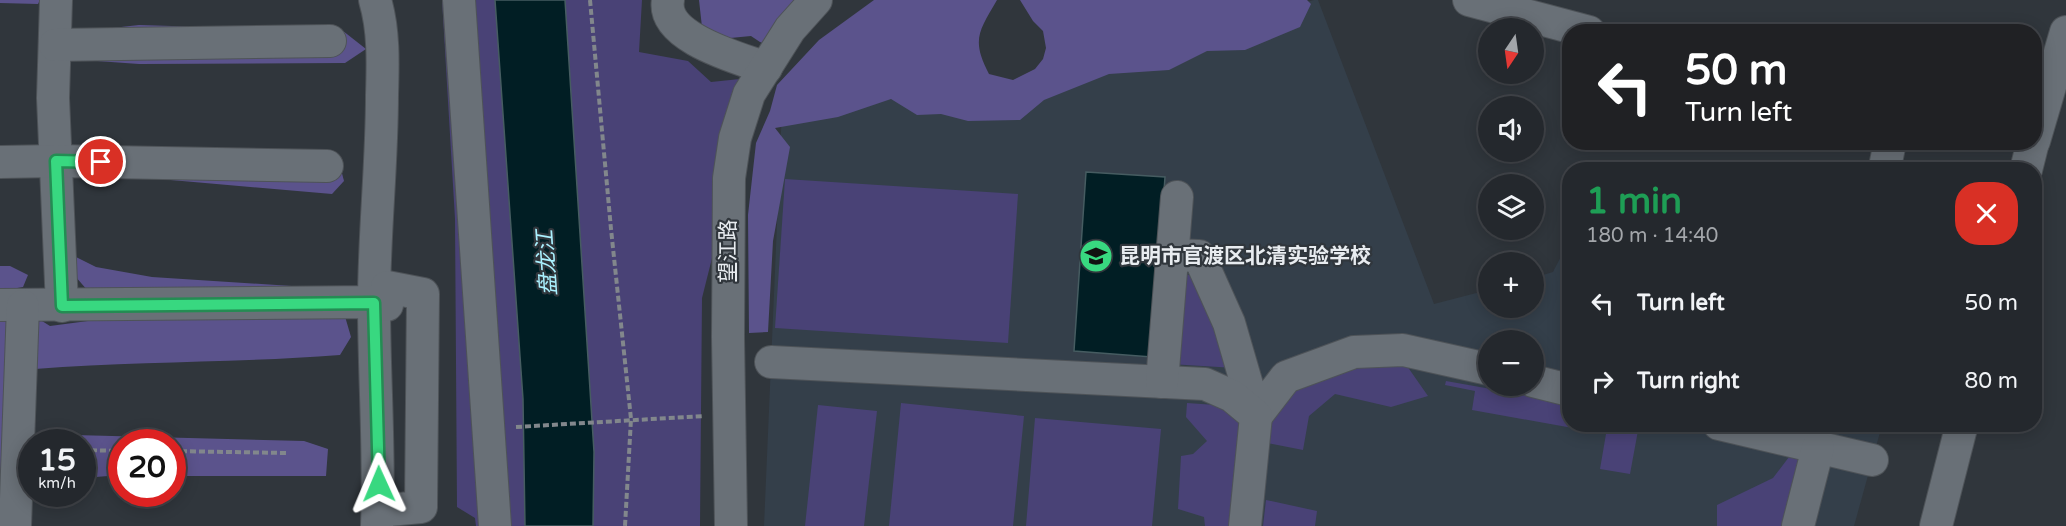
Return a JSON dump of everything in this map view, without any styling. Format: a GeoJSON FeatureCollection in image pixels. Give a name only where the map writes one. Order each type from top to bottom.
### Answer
{"type":"FeatureCollection","features":[{"type":"Feature","properties":{"kind":"street"},"geometry":{"type":"LineString","coordinates":[[56,0],[53,98],[62,306]]}},
{"type":"Feature","properties":{"kind":"street"},"geometry":{"type":"LineString","coordinates":[[15,526],[11,306],[374,303],[387,305],[387,287],[423,294],[421,507],[377,518],[374,303],[383,61],[379,15],[375,0]]}},
{"type":"Feature","properties":{"kind":"street"},"geometry":{"type":"LineString","coordinates":[[459,0],[495,526]]}},
{"type":"Feature","properties":{"kind":"street"},"geometry":{"type":"LineString","coordinates":[[668,0],[666,6],[677,28],[719,52],[766,68]]}},
{"type":"Feature","properties":{"kind":"street","name":"望江路"},"geometry":{"type":"LineString","coordinates":[[731,526],[729,178],[735,138],[749,94],[790,29],[816,0]]}},
{"type":"Feature","properties":{"kind":"street"},"geometry":{"type":"LineString","coordinates":[[1469,0],[1562,25]]}},
{"type":"Feature","properties":{"kind":"street"},"geometry":{"type":"LineString","coordinates":[[2042,116],[2066,32]]}},
{"type":"Feature","properties":{"kind":"street"},"geometry":{"type":"LineString","coordinates":[[55,45],[330,41]]}},
{"type":"Feature","properties":{"kind":"street"},"geometry":{"type":"LineString","coordinates":[[0,162],[327,166]]}},
{"type":"Feature","properties":{"kind":"street"},"geometry":{"type":"LineString","coordinates":[[1162,382],[1177,197]]}},
{"type":"Feature","properties":{"kind":"street"},"geometry":{"type":"LineString","coordinates":[[1172,255],[1199,256],[1229,323],[1256,416],[1245,526]]}},
{"type":"Feature","properties":{"kind":"street"},"geometry":{"type":"LineString","coordinates":[[1256,416],[1286,377],[1354,352],[1403,350],[1478,367]]}},
{"type":"Feature","properties":{"kind":"street"},"geometry":{"type":"LineString","coordinates":[[771,362],[1204,384],[1232,396],[1256,416]]}},
{"type":"Feature","properties":{"kind":"street"},"geometry":{"type":"LineString","coordinates":[[1544,384],[1562,388]]}},
{"type":"Feature","properties":{"kind":"street"},"geometry":{"type":"LineString","coordinates":[[1752,432],[1872,460]]}},
{"type":"Feature","properties":{"kind":"street"},"geometry":{"type":"LineString","coordinates":[[1936,526],[1960,432]]}},
{"type":"Feature","properties":{"kind":"street"},"geometry":{"type":"LineString","coordinates":[[1798,526],[1818,448]]}},
{"type":"Feature","properties":{"kind":"path"},"geometry":{"type":"LineString","coordinates":[[590,0],[631,419],[625,526]]}},
{"type":"Feature","properties":{"kind":"path"},"geometry":{"type":"LineString","coordinates":[[489,429],[729,415]]}},
{"type":"Feature","properties":{"kind":"path"},"geometry":{"type":"LineString","coordinates":[[186,451],[288,453]]}},
{"type":"Feature","properties":{"kind":"shaded area"},"geometry":{"type":"Polygon","coordinates":[[[0,0],[40,0],[38,4],[0,3],[0,0]]]}},
{"type":"Feature","properties":{"kind":"shaded area"},"geometry":{"type":"Polygon","coordinates":[[[442,0],[642,0],[639,52],[688,61],[711,82],[740,79],[744,131],[702,298],[700,526],[476,526],[475,518],[457,507],[455,219],[442,0]]]}},
{"type":"Feature","properties":{"kind":"shaded area"},"geometry":{"type":"Polygon","coordinates":[[[699,0],[818,0],[785,50],[760,42],[751,36],[720,39],[702,27],[699,0]]]}},
{"type":"Feature","properties":{"kind":"shaded area"},"geometry":{"type":"Polygon","coordinates":[[[874,0],[997,0],[979,36],[980,52],[989,74],[1013,80],[1035,69],[1043,59],[1046,48],[1043,31],[1033,21],[1020,0],[1307,0],[1311,4],[1300,27],[1245,50],[1207,51],[1169,70],[1109,74],[1044,100],[1020,120],[968,121],[941,114],[917,115],[891,99],[838,117],[775,128],[790,147],[773,241],[768,332],[749,333],[748,215],[756,143],[770,111],[777,85],[819,40],[874,0]]]}},
{"type":"Feature","properties":{"kind":"shaded area","name":"昆明市官渡区北清实验学校"},"geometry":{"type":"Polygon","coordinates":[[[1318,0],[1434,304],[1478,293],[1478,318],[1544,318],[1544,275],[1553,272],[1562,255],[1562,432],[1880,432],[1854,526],[764,526],[782,108],[848,97],[950,102],[1318,0]]]}},
{"type":"Feature","properties":{"kind":"shaded area"},"geometry":{"type":"Polygon","coordinates":[[[139,25],[238,28],[338,27],[366,49],[345,63],[139,64],[97,61],[94,30],[139,25]]]}},
{"type":"Feature","properties":{"kind":"shaded area"},"geometry":{"type":"Polygon","coordinates":[[[338,158],[344,181],[332,194],[114,175],[338,158]]]}},
{"type":"Feature","properties":{"kind":"shaded area"},"geometry":{"type":"Polygon","coordinates":[[[785,179],[1018,194],[1008,343],[775,328],[785,179]]]}},
{"type":"Feature","properties":{"kind":"shaded area"},"geometry":{"type":"Polygon","coordinates":[[[74,256],[96,267],[152,277],[337,289],[351,337],[340,355],[35,369],[22,429],[18,429],[18,445],[0,526],[0,318],[42,321],[50,326],[103,319],[88,291],[75,276],[74,256]]]}},
{"type":"Feature","properties":{"kind":"shaded area"},"geometry":{"type":"Polygon","coordinates":[[[0,266],[10,266],[28,275],[23,287],[0,291],[0,266]]]}},
{"type":"Feature","properties":{"kind":"shaded area"},"geometry":{"type":"Polygon","coordinates":[[[1179,274],[1200,276],[1235,368],[1170,364],[1179,274]]]}},
{"type":"Feature","properties":{"kind":"shaded area"},"geometry":{"type":"Polygon","coordinates":[[[1371,358],[1407,366],[1428,396],[1391,407],[1335,394],[1309,416],[1303,450],[1267,443],[1274,403],[1301,384],[1371,358]]]}},
{"type":"Feature","properties":{"kind":"shaded area"},"geometry":{"type":"Polygon","coordinates":[[[1446,381],[1478,387],[1478,396],[1530,396],[1562,402],[1562,426],[1472,410],[1475,391],[1445,385],[1446,381]]]}},
{"type":"Feature","properties":{"kind":"shaded area"},"geometry":{"type":"Polygon","coordinates":[[[901,403],[1024,416],[1013,526],[889,526],[901,403]]]}},
{"type":"Feature","properties":{"kind":"shaded area"},"geometry":{"type":"Polygon","coordinates":[[[1187,403],[1230,406],[1245,425],[1233,526],[1205,526],[1204,517],[1178,509],[1181,456],[1193,454],[1207,441],[1186,417],[1187,403]]]}},
{"type":"Feature","properties":{"kind":"shaded area"},"geometry":{"type":"Polygon","coordinates":[[[818,405],[877,411],[864,526],[805,526],[818,405]]]}},
{"type":"Feature","properties":{"kind":"shaded area"},"geometry":{"type":"Polygon","coordinates":[[[1035,418],[1161,429],[1152,526],[1026,526],[1035,418]]]}},
{"type":"Feature","properties":{"kind":"shaded area"},"geometry":{"type":"Polygon","coordinates":[[[1595,432],[1638,432],[1630,474],[1600,469],[1606,434],[1595,432]]]}},
{"type":"Feature","properties":{"kind":"shaded area"},"geometry":{"type":"Polygon","coordinates":[[[96,436],[108,436],[108,476],[96,477],[96,436]]]}},
{"type":"Feature","properties":{"kind":"shaded area"},"geometry":{"type":"Polygon","coordinates":[[[186,438],[304,441],[328,449],[326,476],[186,476],[186,438]]]}},
{"type":"Feature","properties":{"kind":"shaded area"},"geometry":{"type":"Polygon","coordinates":[[[1789,457],[1804,459],[1786,526],[1717,526],[1717,505],[1773,478],[1789,457]]]}},
{"type":"Feature","properties":{"kind":"shaded area"},"geometry":{"type":"Polygon","coordinates":[[[1266,500],[1317,511],[1315,526],[1263,526],[1266,500]]]}},
{"type":"Feature","properties":{"kind":"water","name":"盘龙江"},"geometry":{"type":"Polygon","coordinates":[[[495,0],[565,0],[594,452],[593,526],[525,526],[523,399],[495,0]]]}},
{"type":"Feature","properties":{"kind":"water"},"geometry":{"type":"Polygon","coordinates":[[[1086,172],[1165,177],[1152,357],[1074,351],[1086,172]]]}},
{"type":"Feature","properties":{"kind":"place","name":"昆明市官渡区北清实验学校"},"geometry":{"type":"Point","coordinates":[1096,256]}},
{"type":"Feature","properties":{"kind":"route"},"geometry":{"type":"LineString","coordinates":[[101,162],[56,161],[62,306],[374,303],[379,484]]}}]}
